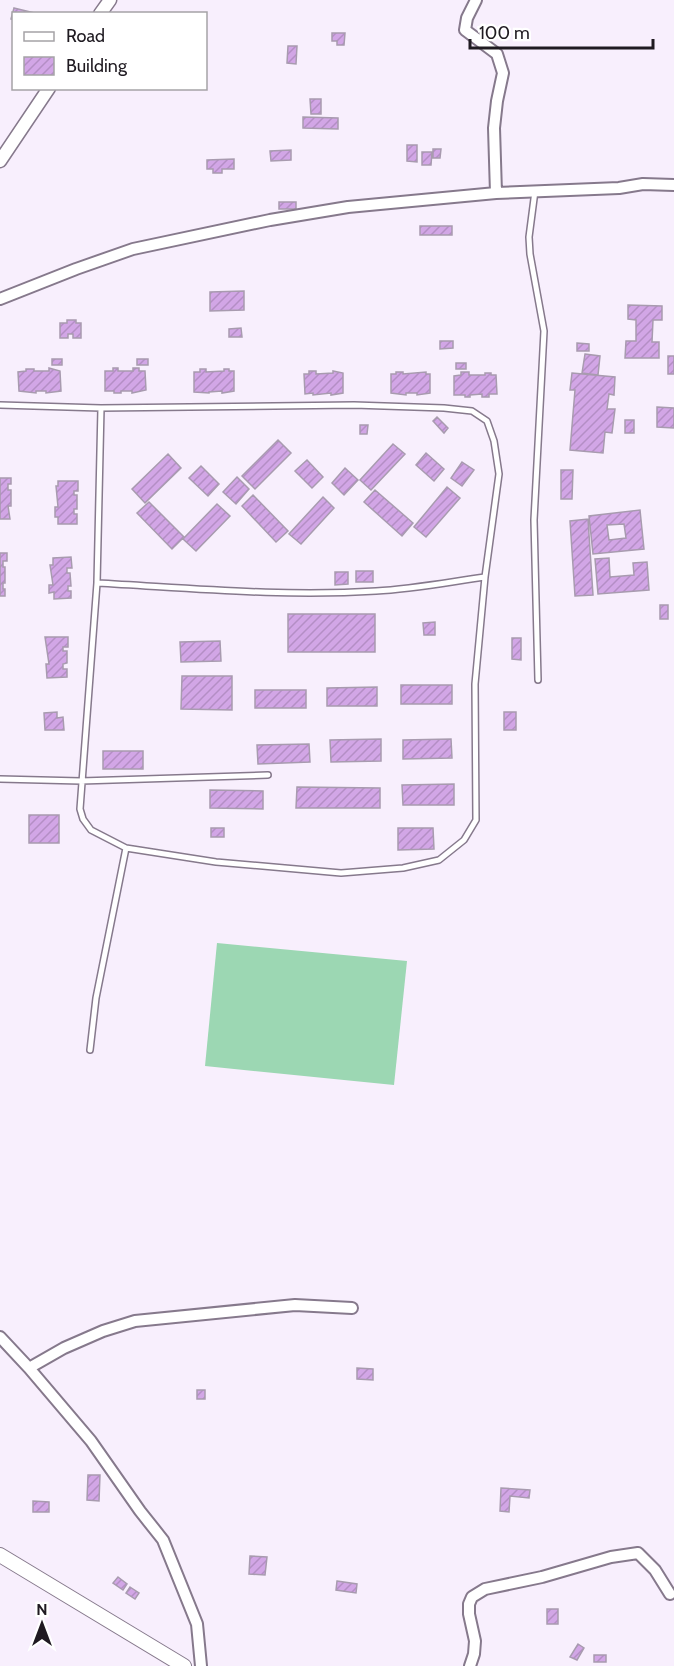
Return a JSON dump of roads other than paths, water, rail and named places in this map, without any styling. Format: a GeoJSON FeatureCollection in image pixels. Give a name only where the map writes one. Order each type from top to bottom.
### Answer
{"type":"FeatureCollection","features":[{"type":"Feature","properties":{"kind":"main road"},"geometry":{"type":"LineString","coordinates":[[0,1555],[184,1666]]}},
{"type":"Feature","properties":{"kind":"street"},"geometry":{"type":"LineString","coordinates":[[476,0],[467,18],[465,30],[497,54],[503,74],[494,128],[496,194]]}},
{"type":"Feature","properties":{"kind":"street"},"geometry":{"type":"LineString","coordinates":[[2,154],[48,90]]}},
{"type":"Feature","properties":{"kind":"street"},"geometry":{"type":"LineString","coordinates":[[0,299],[133,249],[270,220],[348,207],[496,194],[618,188],[643,184],[674,185]]}},
{"type":"Feature","properties":{"kind":"street"},"geometry":{"type":"LineString","coordinates":[[29,1368],[74,1343],[135,1321],[295,1305],[352,1308]]}},
{"type":"Feature","properties":{"kind":"street"},"geometry":{"type":"LineString","coordinates":[[0,1337],[92,1441],[163,1540],[197,1624],[201,1666]]}},
{"type":"Feature","properties":{"kind":"street"},"geometry":{"type":"LineString","coordinates":[[470,1666],[475,1641],[469,1604],[472,1597],[484,1589],[542,1577],[611,1557],[639,1553],[655,1570],[670,1594]]}},
{"type":"Feature","properties":{"kind":"lane"},"geometry":{"type":"LineString","coordinates":[[535,191],[529,237],[530,254],[544,331],[534,520],[538,680]]}},
{"type":"Feature","properties":{"kind":"lane"},"geometry":{"type":"LineString","coordinates":[[0,405],[101,408],[354,405],[472,411],[487,421],[494,441],[499,474],[485,577],[475,684],[476,820],[464,840],[439,860],[403,868],[341,873],[216,862],[126,848],[91,830],[83,819],[80,809],[97,583],[101,408]]}},
{"type":"Feature","properties":{"kind":"lane"},"geometry":{"type":"LineString","coordinates":[[97,583],[321,594],[379,591],[485,577]]}},
{"type":"Feature","properties":{"kind":"lane"},"geometry":{"type":"LineString","coordinates":[[0,779],[81,781],[268,776]]}},
{"type":"Feature","properties":{"kind":"lane"},"geometry":{"type":"LineString","coordinates":[[90,1050],[96,998],[126,848]]}}]}
